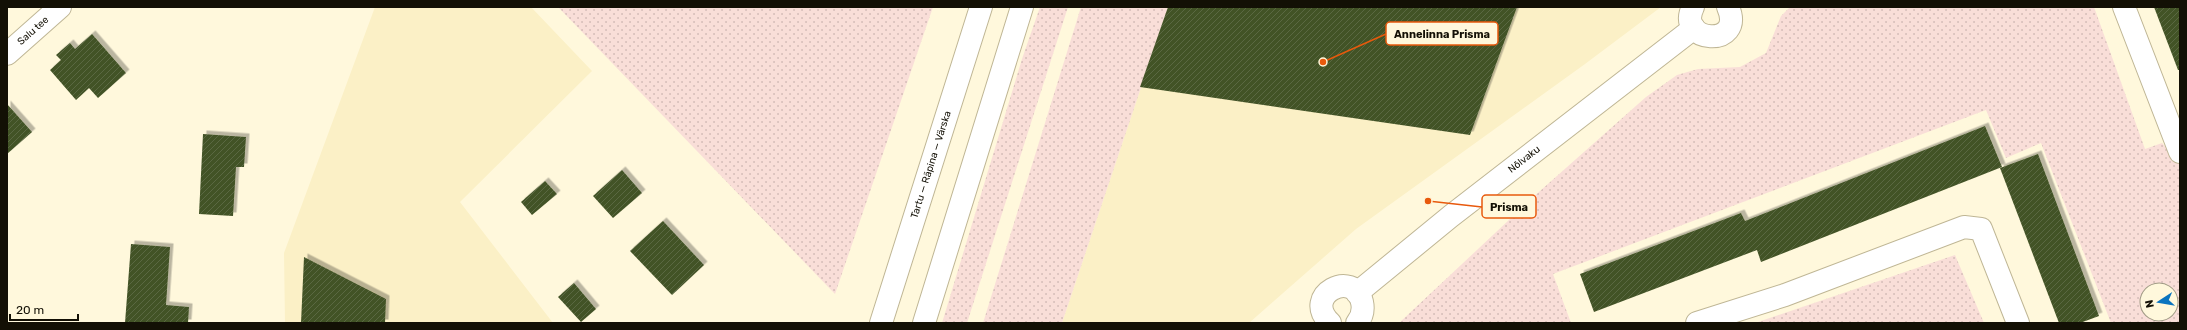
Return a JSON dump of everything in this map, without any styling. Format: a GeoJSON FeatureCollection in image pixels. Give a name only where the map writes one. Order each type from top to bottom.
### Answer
{"type":"FeatureCollection","features":[{"type":"Feature","properties":{"kind":"street","name":"Salu tee"},"geometry":{"type":"LineString","coordinates":[[7,54],[60,7]]}},
{"type":"Feature","properties":{"kind":"street","name":"Tartu — Räpina — Värska"},"geometry":{"type":"LineString","coordinates":[[881,323],[980,7]]}},
{"type":"Feature","properties":{"kind":"street"},"geometry":{"type":"LineString","coordinates":[[924,323],[1022,7]]}},
{"type":"Feature","properties":{"kind":"street"},"geometry":{"type":"LineString","coordinates":[[1693,7],[1690,17],[1694,28],[1706,37],[1724,34],[1730,23],[1728,7]]}},
{"type":"Feature","properties":{"kind":"street"},"geometry":{"type":"LineString","coordinates":[[2124,7],[2180,152]]}},
{"type":"Feature","properties":{"kind":"street","name":"Nõlvaku"},"geometry":{"type":"LineString","coordinates":[[1357,293],[1450,216],[1694,28]]}},
{"type":"Feature","properties":{"kind":"street"},"geometry":{"type":"LineString","coordinates":[[1697,323],[1785,295],[1964,227],[1981,229],[2018,323]]}},
{"type":"Feature","properties":{"kind":"street"},"geometry":{"type":"LineString","coordinates":[[1325,322],[1322,307],[1324,296],[1328,291],[1340,286],[1346,286],[1357,293],[1363,309],[1361,318],[1357,323]]}},
{"type":"Feature","properties":{"kind":"shaded area"},"geometry":{"type":"Polygon","coordinates":[[[375,7],[531,7],[592,71],[460,202],[553,323],[285,323],[284,253],[375,7]]]}},
{"type":"Feature","properties":{"kind":"shaded area"},"geometry":{"type":"Polygon","coordinates":[[[558,7],[933,7],[835,294],[558,7]]]}},
{"type":"Feature","properties":{"kind":"shaded area"},"geometry":{"type":"Polygon","coordinates":[[[1040,7],[1068,7],[967,323],[942,323],[1022,59],[1040,7]]]}},
{"type":"Feature","properties":{"kind":"shaded area"},"geometry":{"type":"Polygon","coordinates":[[[1081,7],[1168,7],[1062,323],[983,323],[1081,7]]]}},
{"type":"Feature","properties":{"kind":"shaded area"},"geometry":{"type":"Polygon","coordinates":[[[1168,7],[1661,7],[1585,64],[1356,229],[1249,323],[1062,323],[1168,7]]]}},
{"type":"Feature","properties":{"kind":"shaded area"},"geometry":{"type":"Polygon","coordinates":[[[1790,7],[2094,7],[2145,149],[2162,143],[2170,152],[2180,148],[2180,323],[2111,323],[2041,143],[2006,158],[1986,110],[1553,274],[1571,323],[1399,323],[1540,191],[1646,97],[1677,75],[1698,69],[1740,67],[1766,53],[1781,16],[1790,7]]]}},
{"type":"Feature","properties":{"kind":"shaded area"},"geometry":{"type":"Polygon","coordinates":[[[1955,255],[1984,323],[1755,323],[1955,255]]]}},
{"type":"Feature","properties":{"kind":"building"},"geometry":{"type":"Polygon","coordinates":[[[1168,7],[1517,7],[1470,135],[1140,87],[1168,7]]]}},
{"type":"Feature","properties":{"kind":"building"},"geometry":{"type":"Polygon","coordinates":[[[2154,7],[2180,7],[2180,70],[2178,70],[2154,7]]]}},
{"type":"Feature","properties":{"kind":"building"},"geometry":{"type":"Polygon","coordinates":[[[92,34],[126,73],[98,98],[89,88],[76,100],[50,70],[61,60],[56,55],[70,43],[75,49],[92,34]]]}},
{"type":"Feature","properties":{"kind":"building"},"geometry":{"type":"Polygon","coordinates":[[[7,104],[32,132],[7,154],[7,104]]]}},
{"type":"Feature","properties":{"kind":"building"},"geometry":{"type":"Polygon","coordinates":[[[1985,126],[2002,167],[1761,262],[1757,250],[1594,312],[1580,274],[1741,213],[1745,221],[1985,126]]]}},
{"type":"Feature","properties":{"kind":"building"},"geometry":{"type":"Polygon","coordinates":[[[203,134],[246,137],[244,167],[236,167],[233,216],[199,214],[203,134]]]}},
{"type":"Feature","properties":{"kind":"building"},"geometry":{"type":"Polygon","coordinates":[[[2038,154],[2099,316],[2080,323],[2059,323],[2000,168],[2038,154]]]}},
{"type":"Feature","properties":{"kind":"building"},"geometry":{"type":"Polygon","coordinates":[[[622,170],[642,193],[613,218],[593,196],[622,170]]]}},
{"type":"Feature","properties":{"kind":"building"},"geometry":{"type":"Polygon","coordinates":[[[545,181],[557,194],[532,215],[521,202],[545,181]]]}},
{"type":"Feature","properties":{"kind":"building"},"geometry":{"type":"Polygon","coordinates":[[[663,221],[704,265],[672,295],[630,251],[663,221]]]}},
{"type":"Feature","properties":{"kind":"building"},"geometry":{"type":"Polygon","coordinates":[[[131,244],[170,247],[166,305],[189,307],[188,323],[125,323],[131,244]]]}},
{"type":"Feature","properties":{"kind":"building"},"geometry":{"type":"Polygon","coordinates":[[[304,257],[386,299],[385,323],[301,323],[304,257]]]}},
{"type":"Feature","properties":{"kind":"building"},"geometry":{"type":"Polygon","coordinates":[[[574,283],[596,309],[581,322],[558,297],[574,283]]]}},
{"type":"Feature","properties":{"kind":"place","name":"Annelinna Prisma"},"geometry":{"type":"Point","coordinates":[1323,62]}},
{"type":"Feature","properties":{"kind":"place","name":"Prisma"},"geometry":{"type":"Point","coordinates":[1428,201]}}]}
